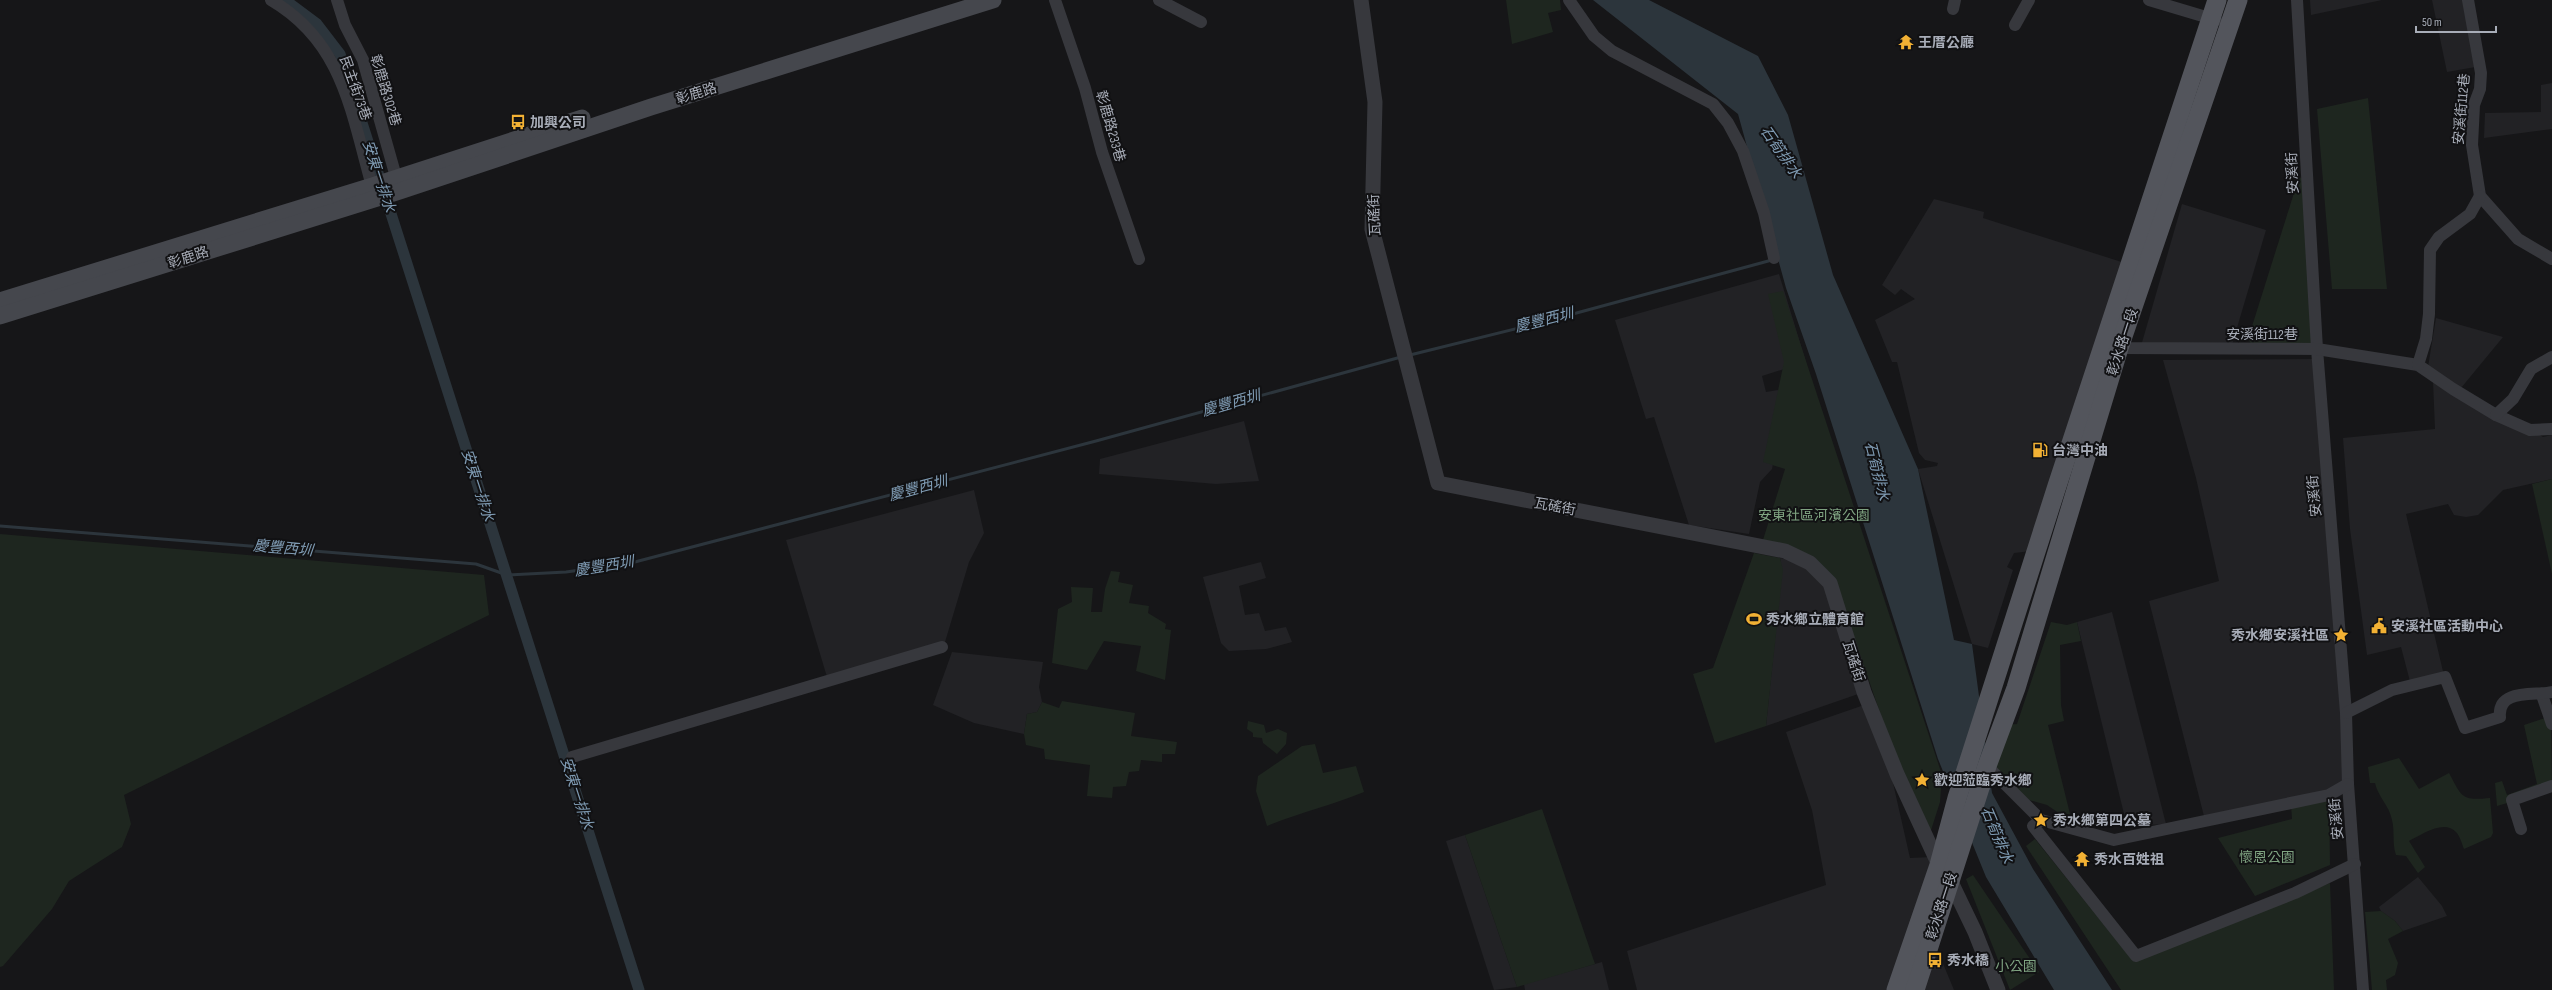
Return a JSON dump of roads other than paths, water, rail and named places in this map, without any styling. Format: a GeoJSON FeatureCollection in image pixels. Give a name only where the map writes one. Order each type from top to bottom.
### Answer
{"type":"FeatureCollection","features":[{"type":"Feature","properties":{"kind":"main road","name":"彰鹿路"},"geometry":{"type":"LineString","coordinates":[[0,301],[148,262],[375,192],[958,0]]}},
{"type":"Feature","properties":{"kind":"main road","name":"彰鹿路"},"geometry":{"type":"LineString","coordinates":[[649,102],[993,0]]}},
{"type":"Feature","properties":{"kind":"main road","name":"彰水路一段"},"geometry":{"type":"LineString","coordinates":[[1915,990],[1986,766],[2016,688],[2112,345],[2217,0]]}},
{"type":"Feature","properties":{"kind":"main road","name":"彰水路一段"},"geometry":{"type":"LineString","coordinates":[[1896,990],[1939,865],[1996,681],[2112,345],[2238,0]]}},
{"type":"Feature","properties":{"kind":"main road","name":"彰鹿路"},"geometry":{"type":"LineString","coordinates":[[0,316],[148,262]]}},
{"type":"Feature","properties":{"kind":"street","name":"民主街73巷"},"geometry":{"type":"LineString","coordinates":[[271,0],[292,12],[313,32],[333,62],[344,89],[375,192]]}},
{"type":"Feature","properties":{"kind":"street","name":"彰鹿路302巷"},"geometry":{"type":"LineString","coordinates":[[337,0],[345,25],[363,60],[398,184]]}},
{"type":"Feature","properties":{"kind":"street","name":"彰鹿路233巷"},"geometry":{"type":"LineString","coordinates":[[1055,0],[1085,88],[1102,152],[1140,259]]}},
{"type":"Feature","properties":{"kind":"street"},"geometry":{"type":"LineString","coordinates":[[1159,0],[1201,22]]}},
{"type":"Feature","properties":{"kind":"street","name":"瓦磘街"},"geometry":{"type":"LineString","coordinates":[[1361,0],[1375,102],[1372,229],[1438,483],[1785,551],[1810,563],[1830,583],[1864,692],[1939,865],[1950,880],[1975,932],[1998,990]]}},
{"type":"Feature","properties":{"kind":"street"},"geometry":{"type":"LineString","coordinates":[[1568,0],[1594,36],[1612,50],[1713,104],[1728,123],[1743,151],[1762,206],[1774,258]]}},
{"type":"Feature","properties":{"kind":"street"},"geometry":{"type":"LineString","coordinates":[[2015,26],[2029,0]]}},
{"type":"Feature","properties":{"kind":"street"},"geometry":{"type":"LineString","coordinates":[[2149,0],[2211,20],[2231,22]]}},
{"type":"Feature","properties":{"kind":"street","name":"安溪街"},"geometry":{"type":"LineString","coordinates":[[2297,0],[2317,349],[2346,713],[2348,784],[2363,990]]}},
{"type":"Feature","properties":{"kind":"street","name":"安溪街112巷"},"geometry":{"type":"LineString","coordinates":[[2468,0],[2481,73],[2480,89],[2474,105],[2472,144],[2480,196]]}},
{"type":"Feature","properties":{"kind":"street"},"geometry":{"type":"LineString","coordinates":[[2418,364],[2426,339],[2429,314],[2430,250],[2439,237],[2470,214],[2480,196],[2518,239],[2552,259]]}},
{"type":"Feature","properties":{"kind":"street","name":"安溪街112巷"},"geometry":{"type":"LineString","coordinates":[[2112,345],[2317,349],[2418,364],[2453,389],[2496,415],[2530,430],[2552,429]]}},
{"type":"Feature","properties":{"kind":"street"},"geometry":{"type":"LineString","coordinates":[[2496,415],[2513,400],[2531,369],[2552,357]]}},
{"type":"Feature","properties":{"kind":"street"},"geometry":{"type":"LineString","coordinates":[[572,757],[942,647]]}},
{"type":"Feature","properties":{"kind":"street"},"geometry":{"type":"LineString","coordinates":[[2346,713],[2392,690],[2445,677],[2465,728],[2500,717],[2502,706],[2512,697],[2523,693],[2547,693],[2552,724]]}},
{"type":"Feature","properties":{"kind":"street"},"geometry":{"type":"LineString","coordinates":[[1986,766],[2041,820],[2114,840],[2329,795],[2348,784]]}},
{"type":"Feature","properties":{"kind":"street"},"geometry":{"type":"LineString","coordinates":[[2521,829],[2512,800],[2552,786]]}},
{"type":"Feature","properties":{"kind":"street"},"geometry":{"type":"LineString","coordinates":[[2041,820],[2033,826],[2136,956],[2295,893],[2355,864]]}},
{"type":"Feature","properties":{"kind":"water","name":"石筍排水"},"geometry":{"type":"Polygon","coordinates":[[[1593,0],[1649,0],[1758,56],[1788,115],[1833,275],[1918,469],[1954,640],[1972,644],[1992,793],[2033,869],[2112,990],[2054,990],[1986,877],[1938,759],[1816,374],[1786,288],[1738,114],[1593,0]]]}},
{"type":"Feature","properties":{"kind":"waterway","name":"安東一排水"},"geometry":{"type":"LineString","coordinates":[[285,0],[317,24],[340,54],[639,990]]}},
{"type":"Feature","properties":{"kind":"waterway","name":"慶豐西圳"},"geometry":{"type":"LineString","coordinates":[[1410,355],[1547,321],[1772,260]]}},
{"type":"Feature","properties":{"kind":"waterway","name":"慶豐西圳"},"geometry":{"type":"LineString","coordinates":[[0,526],[476,564],[507,575],[566,572],[631,563],[1096,441],[1401,357]]}},
{"type":"Feature","properties":{"kind":"place","name":"王厝公廳"},"geometry":{"type":"Point","coordinates":[1906,42]}},
{"type":"Feature","properties":{"kind":"place","name":"加興公司"},"geometry":{"type":"Point","coordinates":[518,122]}},
{"type":"Feature","properties":{"kind":"place","name":"台灣中油"},"geometry":{"type":"Point","coordinates":[2040,450]}},
{"type":"Feature","properties":{"kind":"place","name":"秀水鄉立體育館"},"geometry":{"type":"Point","coordinates":[1754,619]}},
{"type":"Feature","properties":{"kind":"place","name":"安溪社區活動中心"},"geometry":{"type":"Point","coordinates":[2379,626]}},
{"type":"Feature","properties":{"kind":"place","name":"秀水鄉安溪社區"},"geometry":{"type":"Point","coordinates":[2341,635]}},
{"type":"Feature","properties":{"kind":"place","name":"歡迎蒞臨秀水鄉"},"geometry":{"type":"Point","coordinates":[1922,780]}},
{"type":"Feature","properties":{"kind":"place","name":"秀水鄉第四公墓"},"geometry":{"type":"Point","coordinates":[2041,820]}},
{"type":"Feature","properties":{"kind":"place","name":"秀水百姓祖"},"geometry":{"type":"Point","coordinates":[2082,859]}},
{"type":"Feature","properties":{"kind":"place","name":"秀水橋"},"geometry":{"type":"Point","coordinates":[1935,960]}},
{"type":"Feature","properties":{"kind":"park label","name":"安東社區河濱公園"},"geometry":{"type":"Point","coordinates":[1814,515]}},
{"type":"Feature","properties":{"kind":"park label","name":"懷恩公園"},"geometry":{"type":"Point","coordinates":[2267,857]}},
{"type":"Feature","properties":{"kind":"park label","name":"小公園"},"geometry":{"type":"Point","coordinates":[2016,966]}}]}
